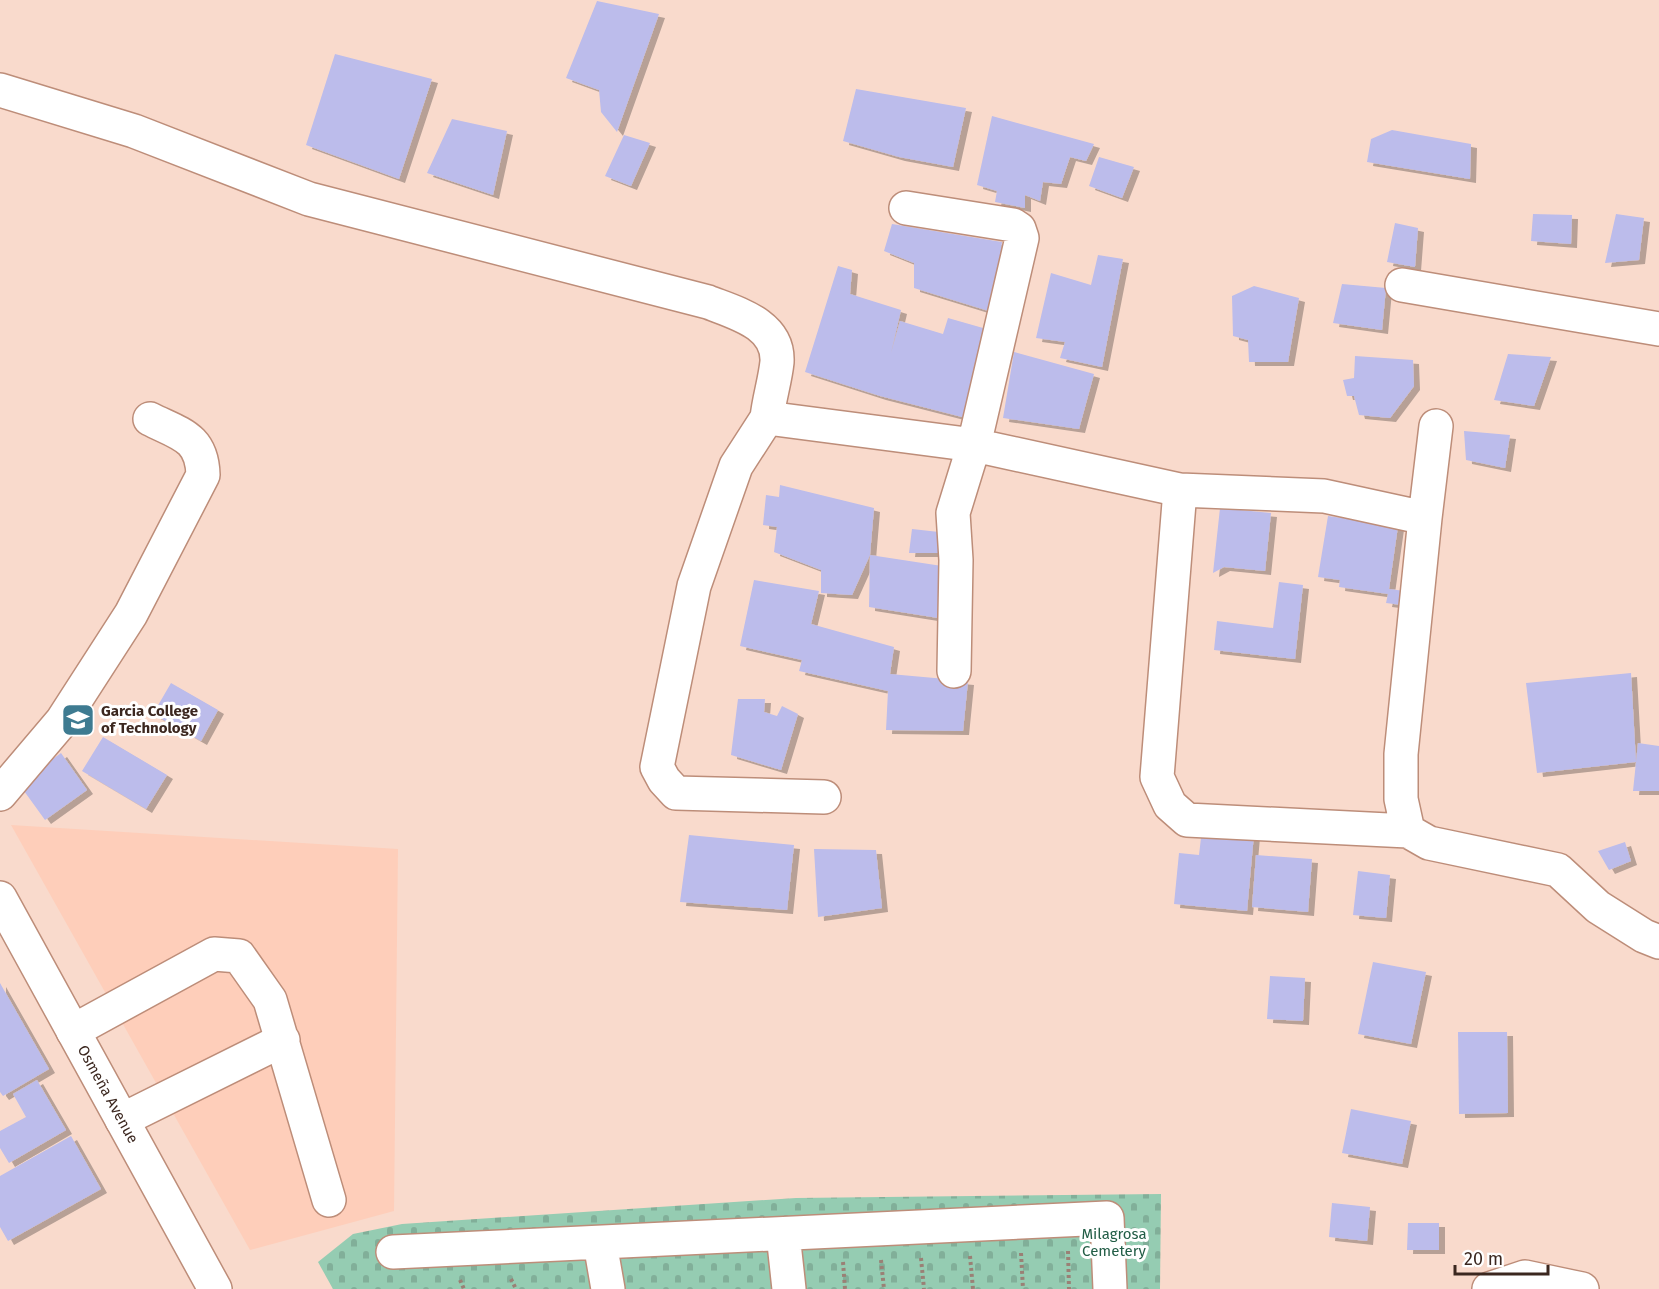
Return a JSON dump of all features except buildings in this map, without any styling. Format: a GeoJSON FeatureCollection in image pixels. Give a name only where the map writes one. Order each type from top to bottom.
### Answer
{"type":"FeatureCollection","features":[{"type":"Feature","properties":{"kind":"street"},"geometry":{"type":"LineString","coordinates":[[0,90],[134,131],[309,199],[708,302],[754,321],[772,338],[777,360],[767,418],[735,466],[694,586],[657,767],[664,780],[676,793],[824,797]]}},
{"type":"Feature","properties":{"kind":"street"},"geometry":{"type":"LineString","coordinates":[[906,208],[1013,225],[1019,229],[1022,238],[974,445],[953,513],[956,560],[954,671]]}},
{"type":"Feature","properties":{"kind":"street"},"geometry":{"type":"LineString","coordinates":[[1402,285],[1659,329]]}},
{"type":"Feature","properties":{"kind":"street"},"geometry":{"type":"LineString","coordinates":[[767,418],[974,445],[1180,490],[1324,495],[1425,518]]}},
{"type":"Feature","properties":{"kind":"street"},"geometry":{"type":"LineString","coordinates":[[0,794],[62,721],[125,624],[203,475],[202,456],[191,439],[150,419]]}},
{"type":"Feature","properties":{"kind":"street"},"geometry":{"type":"LineString","coordinates":[[1408,831],[1401,799],[1401,754],[1436,426]]}},
{"type":"Feature","properties":{"kind":"street"},"geometry":{"type":"LineString","coordinates":[[1180,490],[1157,777],[1170,805],[1187,820],[1408,831],[1429,843],[1558,870],[1598,907],[1644,936],[1659,942]]}},
{"type":"Feature","properties":{"kind":"street","name":"Osmeña Avenue"},"geometry":{"type":"LineString","coordinates":[[0,898],[215,1289]]}},
{"type":"Feature","properties":{"kind":"street"},"geometry":{"type":"LineString","coordinates":[[73,1031],[214,954],[239,956],[270,1000],[329,1200]]}},
{"type":"Feature","properties":{"kind":"street"},"geometry":{"type":"LineString","coordinates":[[122,1120],[283,1040]]}},
{"type":"Feature","properties":{"kind":"street"},"geometry":{"type":"LineString","coordinates":[[393,1252],[1107,1218],[1110,1289]]}},
{"type":"Feature","properties":{"kind":"street"},"geometry":{"type":"LineString","coordinates":[[783,1234],[789,1289]]}},
{"type":"Feature","properties":{"kind":"street"},"geometry":{"type":"LineString","coordinates":[[600,1243],[608,1289]]}},
{"type":"Feature","properties":{"kind":"street"},"geometry":{"type":"LineString","coordinates":[[1489,1289],[1525,1278],[1582,1289]]}},
{"type":"Feature","properties":{"kind":"shaded area"},"geometry":{"type":"Polygon","coordinates":[[[11,825],[398,849],[394,1211],[250,1250],[11,825]]]}},
{"type":"Feature","properties":{"kind":"green space","name":"Milagrosa Cemetery"},"geometry":{"type":"Polygon","coordinates":[[[1161,1194],[1160,1289],[333,1289],[318,1262],[353,1234],[402,1224],[796,1198],[1161,1194]]]}},
{"type":"Feature","properties":{"kind":"place","name":"Garcia College of Technology"},"geometry":{"type":"Point","coordinates":[78,720]}}]}
